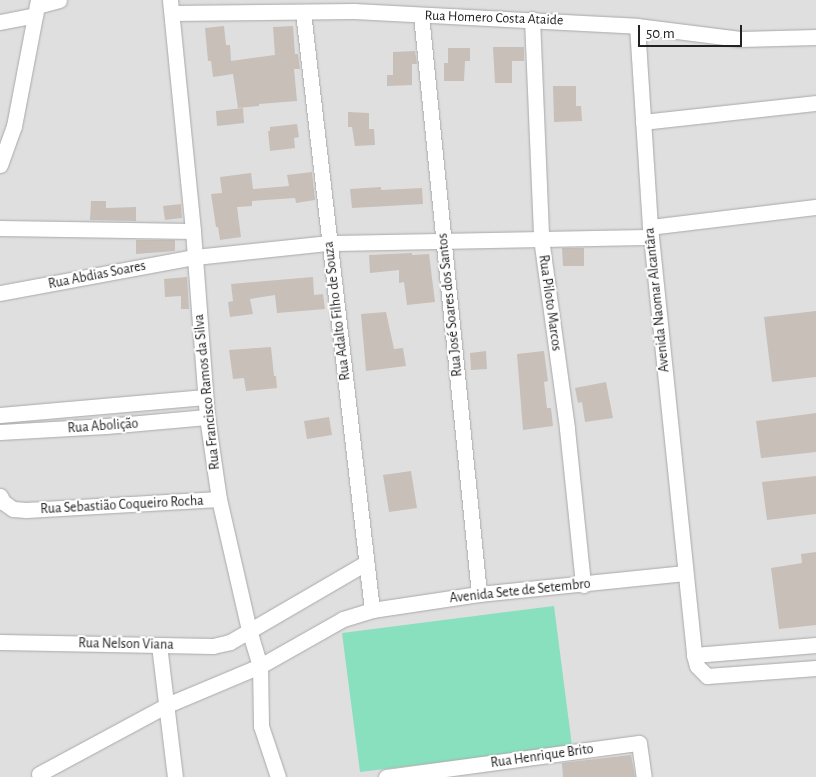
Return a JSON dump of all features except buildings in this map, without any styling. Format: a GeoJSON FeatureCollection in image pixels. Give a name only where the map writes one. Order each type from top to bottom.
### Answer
{"type":"FeatureCollection","features":[{"type":"Feature","properties":{"kind":"street"},"geometry":{"type":"LineString","coordinates":[[0,22],[59,0]]}},
{"type":"Feature","properties":{"kind":"street","name":"Rua Homero Costa Ataide"},"geometry":{"type":"LineString","coordinates":[[171,6],[302,12],[353,6],[421,15],[532,19],[637,26],[740,39],[816,37]]}},
{"type":"Feature","properties":{"kind":"street","name":"Rua Francisco Ramos da Silva"},"geometry":{"type":"LineString","coordinates":[[171,6],[193,231],[207,417],[219,499],[249,630],[260,666],[261,726],[278,777]]}},
{"type":"Feature","properties":{"kind":"street"},"geometry":{"type":"LineString","coordinates":[[0,165],[14,126],[37,7]]}},
{"type":"Feature","properties":{"kind":"street","name":"Rua Adalto Filho de Souza"},"geometry":{"type":"LineString","coordinates":[[302,12],[372,610]]}},
{"type":"Feature","properties":{"kind":"street","name":"Rua José Soares dos Santos"},"geometry":{"type":"LineString","coordinates":[[421,15],[479,594]]}},
{"type":"Feature","properties":{"kind":"street","name":"Rua Piloto Marcos"},"geometry":{"type":"LineString","coordinates":[[532,19],[540,238],[567,429],[583,585]]}},
{"type":"Feature","properties":{"kind":"street","name":"Avenida Naomar Alcantâra"},"geometry":{"type":"LineString","coordinates":[[637,26],[650,232],[686,573]]}},
{"type":"Feature","properties":{"kind":"street"},"geometry":{"type":"LineString","coordinates":[[643,122],[816,103]]}},
{"type":"Feature","properties":{"kind":"street","name":"Rua Abdias Soares"},"geometry":{"type":"LineString","coordinates":[[0,293],[195,257],[329,243],[540,238],[650,232],[816,207]]}},
{"type":"Feature","properties":{"kind":"street"},"geometry":{"type":"LineString","coordinates":[[0,228],[193,231]]}},
{"type":"Feature","properties":{"kind":"street","name":"Rua Abolição"},"geometry":{"type":"LineString","coordinates":[[0,415],[205,397]]}},
{"type":"Feature","properties":{"kind":"street","name":"Rua Abolição"},"geometry":{"type":"LineString","coordinates":[[0,432],[106,426],[207,417]]}},
{"type":"Feature","properties":{"kind":"street","name":"Rua Sebastião Coqueiro Rocha"},"geometry":{"type":"LineString","coordinates":[[0,496],[3,502],[13,509],[26,510],[219,499]]}},
{"type":"Feature","properties":{"kind":"street","name":"Rua Nelson Viana"},"geometry":{"type":"LineString","coordinates":[[0,642],[213,646],[230,642],[366,563]]}},
{"type":"Feature","properties":{"kind":"street"},"geometry":{"type":"LineString","coordinates":[[686,573],[694,655],[697,666],[707,676],[816,668]]}},
{"type":"Feature","properties":{"kind":"street","name":"Avenida Sete de Setembro"},"geometry":{"type":"LineString","coordinates":[[39,774],[167,705],[260,666],[343,619],[372,610],[479,594],[583,585],[686,573]]}},
{"type":"Feature","properties":{"kind":"street"},"geometry":{"type":"LineString","coordinates":[[159,645],[175,777]]}},
{"type":"Feature","properties":{"kind":"street"},"geometry":{"type":"LineString","coordinates":[[694,655],[816,645]]}},
{"type":"Feature","properties":{"kind":"street","name":"Rua Henrique Brito"},"geometry":{"type":"LineString","coordinates":[[386,777],[639,743],[644,777]]}},
{"type":"Feature","properties":{"kind":"shaded area"},"geometry":{"type":"Polygon","coordinates":[[[0,0],[816,0],[816,777],[0,777],[0,0]]]}},
{"type":"Feature","properties":{"kind":"green space"},"geometry":{"type":"Polygon","coordinates":[[[554,606],[572,746],[360,772],[342,633],[554,606]]]}}]}
